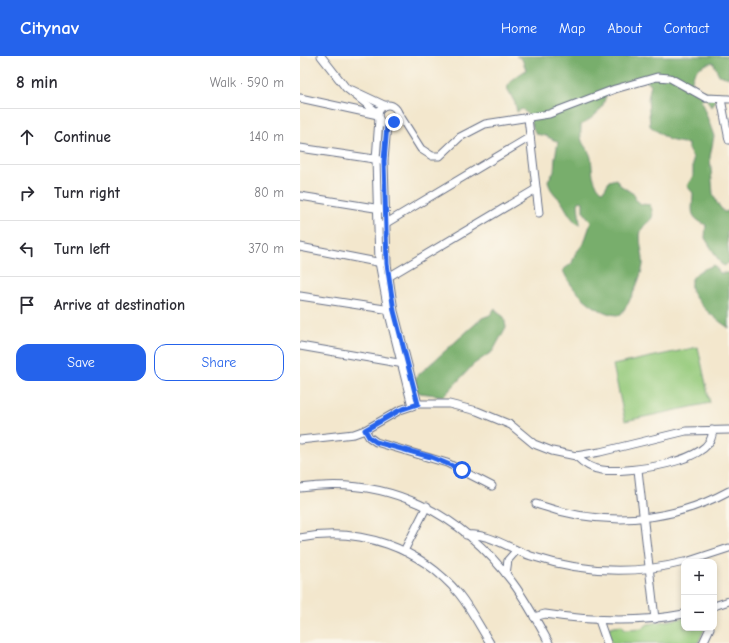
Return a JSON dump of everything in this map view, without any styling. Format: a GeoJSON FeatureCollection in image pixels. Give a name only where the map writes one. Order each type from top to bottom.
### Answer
{"type":"FeatureCollection","features":[{"type":"Feature","properties":{"kind":"street"},"geometry":{"type":"LineString","coordinates":[[321,56],[346,88],[387,125],[384,161],[386,224],[383,263]]}},
{"type":"Feature","properties":{"kind":"street"},"geometry":{"type":"LineString","coordinates":[[346,88],[367,96],[384,106],[390,105],[397,111],[409,128],[421,149],[432,156],[440,156],[460,137],[485,124],[549,114],[615,88],[657,77],[670,78],[706,98],[729,99]]}},
{"type":"Feature","properties":{"kind":"street"},"geometry":{"type":"LineString","coordinates":[[300,98],[378,116]]}},
{"type":"Feature","properties":{"kind":"street"},"geometry":{"type":"LineString","coordinates":[[721,99],[729,140]]}},
{"type":"Feature","properties":{"kind":"street"},"geometry":{"type":"LineString","coordinates":[[384,106],[378,116],[376,160],[378,226],[391,310],[415,405]]}},
{"type":"Feature","properties":{"kind":"street"},"geometry":{"type":"LineString","coordinates":[[396,121],[397,111]]}},
{"type":"Feature","properties":{"kind":"street"},"geometry":{"type":"LineString","coordinates":[[528,118],[539,213]]}},
{"type":"Feature","properties":{"kind":"street"},"geometry":{"type":"LineString","coordinates":[[387,125],[396,121]]}},
{"type":"Feature","properties":{"kind":"street"},"geometry":{"type":"LineString","coordinates":[[396,121],[409,128]]}},
{"type":"Feature","properties":{"kind":"street"},"geometry":{"type":"LineString","coordinates":[[378,226],[386,224],[530,137]]}},
{"type":"Feature","properties":{"kind":"street"},"geometry":{"type":"LineString","coordinates":[[300,148],[384,161]]}},
{"type":"Feature","properties":{"kind":"street"},"geometry":{"type":"LineString","coordinates":[[385,278],[536,189]]}},
{"type":"Feature","properties":{"kind":"street"},"geometry":{"type":"LineString","coordinates":[[300,196],[386,210]]}},
{"type":"Feature","properties":{"kind":"street"},"geometry":{"type":"LineString","coordinates":[[300,247],[383,263]]}},
{"type":"Feature","properties":{"kind":"street"},"geometry":{"type":"LineString","coordinates":[[300,296],[391,310]]}},
{"type":"Feature","properties":{"kind":"street"},"geometry":{"type":"LineString","coordinates":[[300,346],[404,364]]}},
{"type":"Feature","properties":{"kind":"street"},"geometry":{"type":"LineString","coordinates":[[300,440],[329,438],[365,430],[400,410],[415,405],[449,404],[477,411],[511,425],[534,444],[552,451],[576,456],[600,452],[686,431],[729,430]]}},
{"type":"Feature","properties":{"kind":"street"},"geometry":{"type":"LineString","coordinates":[[365,430],[369,437],[376,442],[447,463],[492,486]]}},
{"type":"Feature","properties":{"kind":"street"},"geometry":{"type":"LineString","coordinates":[[576,456],[585,463],[598,469],[638,470],[670,462],[704,448],[712,440],[712,430]]}},
{"type":"Feature","properties":{"kind":"street"},"geometry":{"type":"LineString","coordinates":[[638,470],[655,619]]}},
{"type":"Feature","properties":{"kind":"street"},"geometry":{"type":"LineString","coordinates":[[300,488],[332,485],[364,487],[396,494],[427,506],[452,523],[486,552],[506,574],[549,643]]}},
{"type":"Feature","properties":{"kind":"street"},"geometry":{"type":"LineString","coordinates":[[536,504],[562,513],[589,518],[616,520],[644,518],[683,510],[709,501],[729,491]]}},
{"type":"Feature","properties":{"kind":"street"},"geometry":{"type":"LineString","coordinates":[[404,551],[427,506]]}},
{"type":"Feature","properties":{"kind":"street"},"geometry":{"type":"LineString","coordinates":[[466,535],[480,534],[516,550],[544,560],[574,566],[619,570],[649,568],[681,563]]}},
{"type":"Feature","properties":{"kind":"street"},"geometry":{"type":"LineString","coordinates":[[300,538],[329,535],[351,536],[373,540],[404,551],[434,570],[451,586],[466,604],[490,643]]}},
{"type":"Feature","properties":{"kind":"street"},"geometry":{"type":"LineString","coordinates":[[694,559],[729,548]]}},
{"type":"Feature","properties":{"kind":"street"},"geometry":{"type":"LineString","coordinates":[[506,574],[508,560],[516,550]]}},
{"type":"Feature","properties":{"kind":"street"},"geometry":{"type":"LineString","coordinates":[[717,605],[729,601]]}},
{"type":"Feature","properties":{"kind":"street"},"geometry":{"type":"LineString","coordinates":[[534,617],[545,614],[599,620],[655,619],[681,615]]}},
{"type":"Feature","properties":{"kind":"street"},"geometry":{"type":"LineString","coordinates":[[599,620],[607,643]]}},
{"type":"Feature","properties":{"kind":"street"},"geometry":{"type":"LineString","coordinates":[[703,643],[709,631]]}},
{"type":"Feature","properties":{"kind":"green space"},"geometry":{"type":"Polygon","coordinates":[[[516,56],[729,56],[729,78],[719,75],[713,62],[700,67],[697,70],[693,76],[692,85],[678,78],[676,79],[696,92],[704,91],[717,96],[711,107],[706,98],[702,98],[701,100],[714,136],[710,157],[713,194],[717,203],[724,212],[729,211],[729,230],[727,232],[729,262],[725,266],[721,264],[705,238],[706,225],[696,219],[692,212],[693,193],[687,186],[693,176],[693,158],[688,149],[688,144],[669,140],[650,126],[648,99],[651,84],[639,79],[634,79],[609,89],[599,111],[581,125],[581,139],[590,156],[594,180],[602,191],[605,189],[609,181],[616,179],[620,185],[635,195],[635,199],[641,204],[650,205],[653,215],[652,218],[643,227],[640,235],[643,261],[642,270],[631,298],[620,315],[603,311],[594,306],[578,293],[572,286],[563,270],[572,263],[575,254],[584,243],[591,222],[583,211],[583,202],[580,201],[578,204],[580,224],[578,224],[570,216],[550,187],[548,180],[554,172],[558,142],[546,136],[536,134],[525,112],[522,109],[517,112],[515,103],[507,88],[511,80],[526,70],[522,59],[516,56]]]}},
{"type":"Feature","properties":{"kind":"green space"},"geometry":{"type":"Polygon","coordinates":[[[714,265],[720,273],[729,273],[729,328],[716,319],[701,305],[691,289],[691,282],[695,275],[701,270],[714,265]]]}},
{"type":"Feature","properties":{"kind":"green space"},"geometry":{"type":"Polygon","coordinates":[[[495,308],[497,312],[504,317],[506,327],[493,351],[474,364],[444,396],[420,393],[411,387],[417,376],[482,318],[490,315],[495,308]]]}},
{"type":"Feature","properties":{"kind":"green space"},"geometry":{"type":"Polygon","coordinates":[[[698,347],[710,403],[625,421],[613,365],[698,347]]]}},
{"type":"Feature","properties":{"kind":"green space"},"geometry":{"type":"Polygon","coordinates":[[[681,618],[681,631],[704,631],[698,643],[612,643],[608,634],[609,628],[614,626],[622,625],[625,629],[643,628],[648,624],[681,618]]]}},
{"type":"Feature","properties":{"kind":"route"},"geometry":{"type":"LineString","coordinates":[[394,122],[387,125],[384,161],[388,277],[394,311],[418,404],[400,410],[365,430],[369,437],[376,442],[416,452],[462,470]]}}]}
